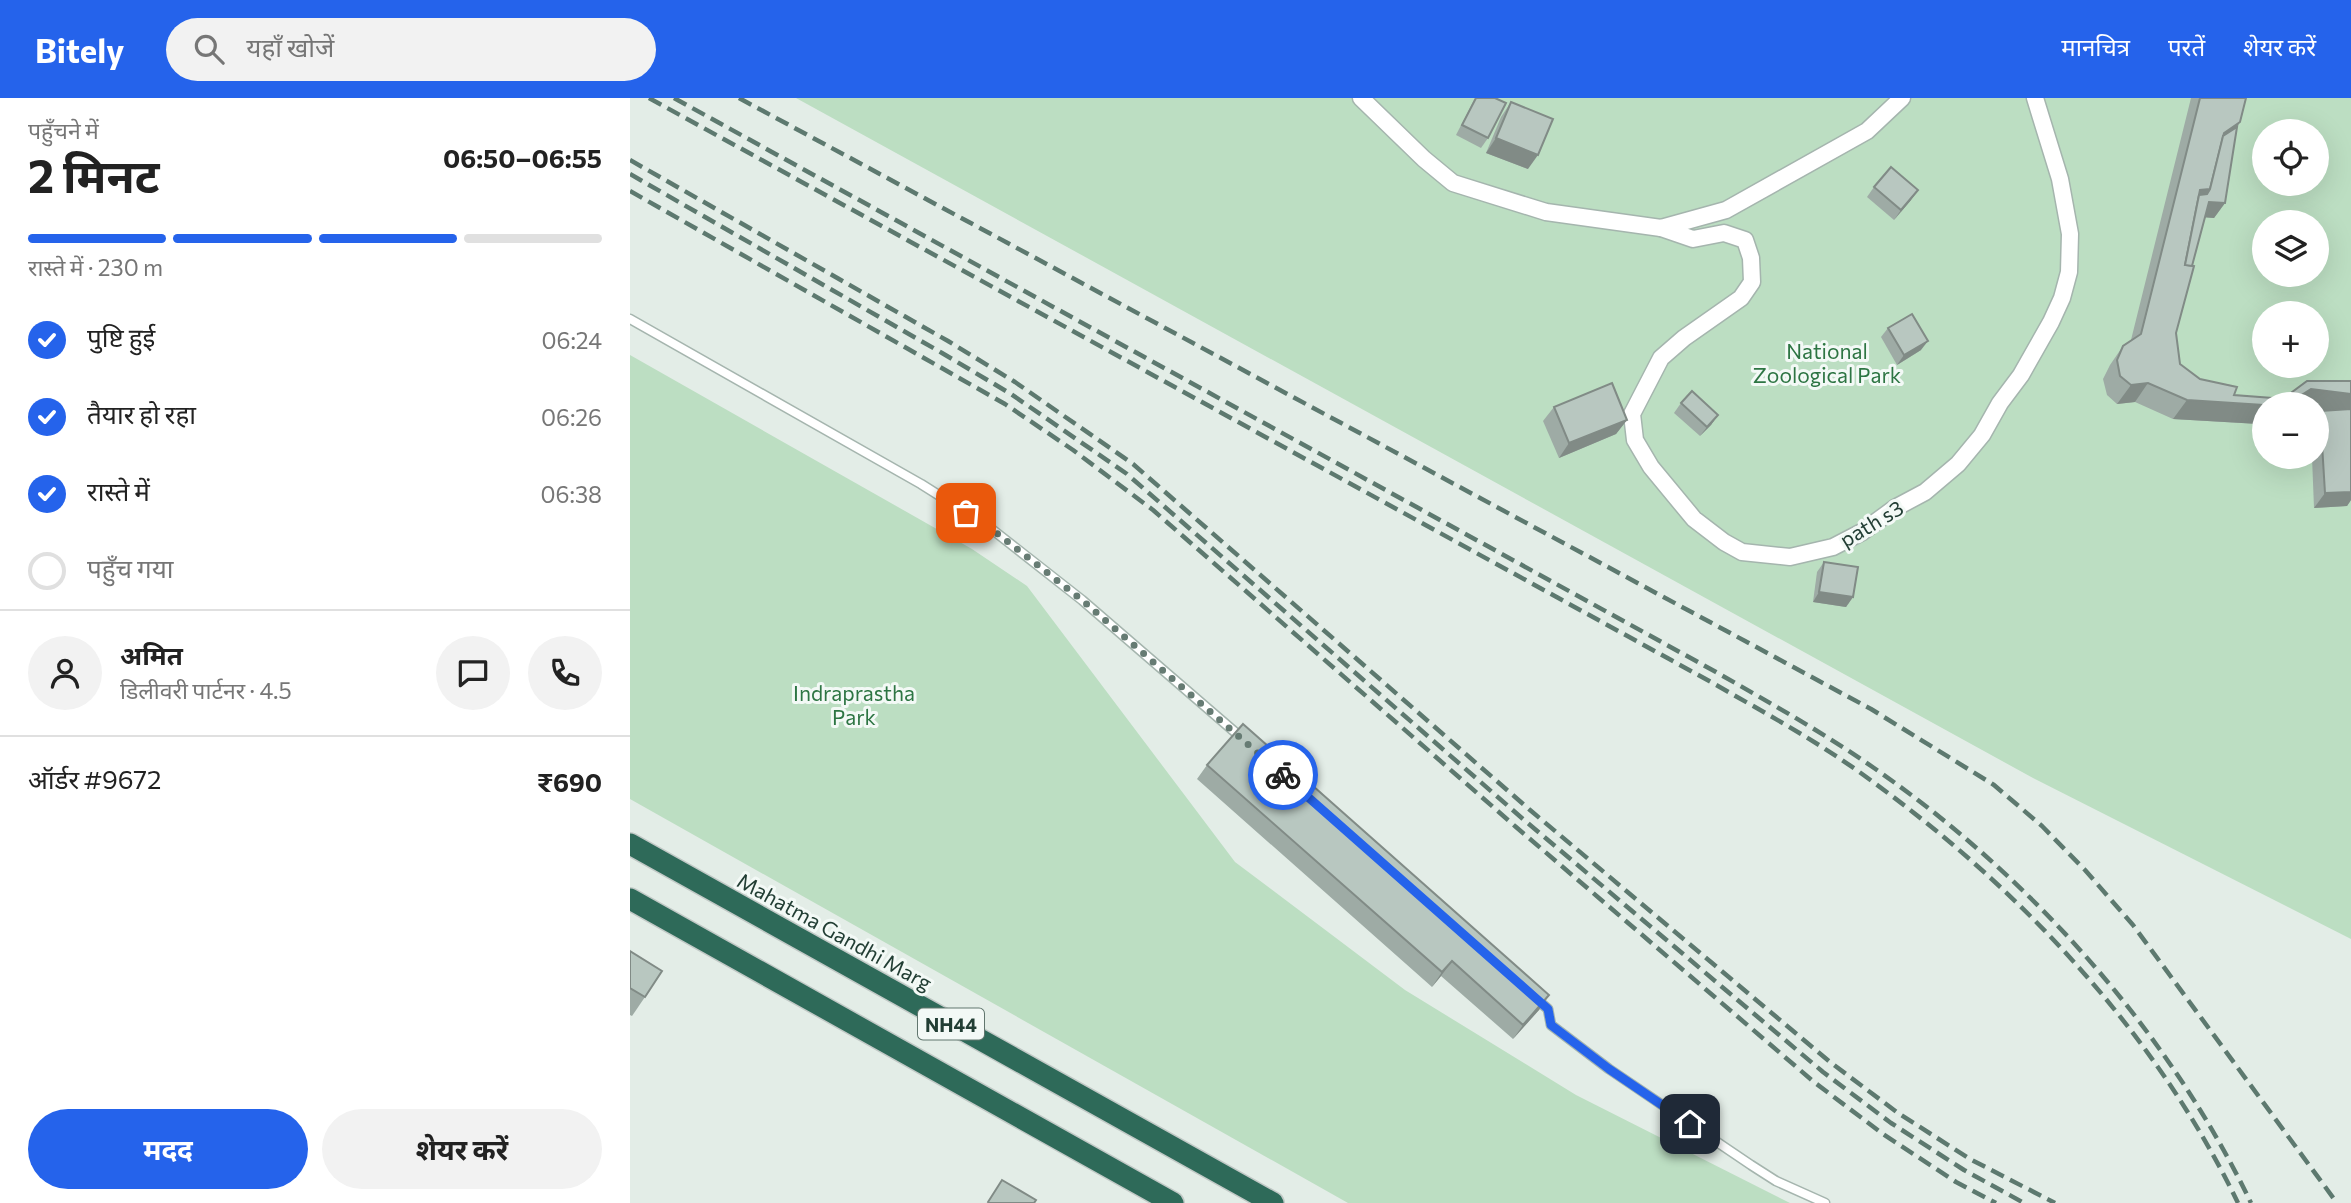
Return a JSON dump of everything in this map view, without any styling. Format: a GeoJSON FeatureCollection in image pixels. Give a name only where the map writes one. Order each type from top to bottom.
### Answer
{"type":"FeatureCollection","features":[{"type":"Feature","properties":{"kind":"highway","name":"Mahatma Gandhi Marg"},"geometry":{"type":"LineString","coordinates":[[630,844],[1273,1203]]}},
{"type":"Feature","properties":{"kind":"highway"},"geometry":{"type":"LineString","coordinates":[[630,899],[1174,1203]]}},
{"type":"Feature","properties":{"kind":"street"},"geometry":{"type":"LineString","coordinates":[[1361,98],[1424,159],[1454,183],[1546,212],[1661,228],[1726,210],[1867,131],[1902,98]]}},
{"type":"Feature","properties":{"kind":"street","name":"path s3"},"geometry":{"type":"LineString","coordinates":[[1661,228],[1693,239],[1724,233],[1745,240],[1751,258],[1752,282],[1741,298],[1704,323],[1661,359],[1632,414],[1635,440],[1651,467],[1694,519],[1742,552],[1790,557],[1833,547],[1925,492],[1958,464],[1982,435],[2051,323],[2069,272],[2070,234],[2060,179],[2035,98]]}},
{"type":"Feature","properties":{"kind":"lane"},"geometry":{"type":"LineString","coordinates":[[630,318],[921,484],[989,527],[1082,600],[1255,750]]}},
{"type":"Feature","properties":{"kind":"lane"},"geometry":{"type":"LineString","coordinates":[[1528,992],[1548,1009],[1551,1025],[1609,1069],[1751,1166],[1776,1181],[1825,1203]]}},
{"type":"Feature","properties":{"kind":"green space","name":"National Zoological Park"},"geometry":{"type":"Polygon","coordinates":[[[796,98],[2351,98],[2351,939],[2033,778],[796,98]]]}},
{"type":"Feature","properties":{"kind":"green space","name":"Indraprastha Park"},"geometry":{"type":"Polygon","coordinates":[[[630,355],[972,549],[1027,586],[1235,862],[1405,990],[1576,1095],[1790,1203],[1348,1203],[630,799],[630,355]]]}},
{"type":"Feature","properties":{"kind":"building"},"geometry":{"type":"Polygon","coordinates":[[[1476,98],[1495,98],[1506,103],[1488,138],[1462,125],[1476,98]]]}},
{"type":"Feature","properties":{"kind":"building"},"geometry":{"type":"Polygon","coordinates":[[[2200,98],[2246,98],[2240,122],[2224,133],[2210,189],[2200,190],[2185,265],[2194,266],[2176,333],[2180,364],[2200,379],[2237,387],[2234,395],[2252,396],[2252,404],[2187,400],[2148,383],[2131,385],[2120,376],[2117,360],[2123,346],[2141,334],[2200,98]]]}},
{"type":"Feature","properties":{"kind":"building"},"geometry":{"type":"Polygon","coordinates":[[[1511,102],[1553,119],[1538,155],[1496,138],[1511,102]]]}},
{"type":"Feature","properties":{"kind":"building"},"geometry":{"type":"Polygon","coordinates":[[[2237,127],[2225,203],[2209,202],[2192,266],[2185,265],[2199,195],[2207,194],[2210,189],[2223,136],[2237,127]]]}},
{"type":"Feature","properties":{"kind":"building"},"geometry":{"type":"Polygon","coordinates":[[[1891,167],[1918,190],[1901,210],[1874,187],[1891,167]]]}},
{"type":"Feature","properties":{"kind":"building"},"geometry":{"type":"Polygon","coordinates":[[[1912,314],[1928,341],[1904,355],[1888,328],[1912,314]]]}},
{"type":"Feature","properties":{"kind":"building"},"geometry":{"type":"Polygon","coordinates":[[[2307,381],[2351,381],[2351,394],[2311,389],[2306,392],[2292,392],[2307,381]]]}},
{"type":"Feature","properties":{"kind":"building"},"geometry":{"type":"Polygon","coordinates":[[[1612,383],[1627,420],[1569,443],[1554,407],[1612,383]]]}},
{"type":"Feature","properties":{"kind":"building"},"geometry":{"type":"Polygon","coordinates":[[[1692,391],[1718,415],[1707,427],[1681,403],[1692,391]]]}},
{"type":"Feature","properties":{"kind":"building"},"geometry":{"type":"Polygon","coordinates":[[[2351,409],[2351,492],[2325,493],[2324,469],[2329,469],[2329,410],[2351,409]]]}},
{"type":"Feature","properties":{"kind":"building"},"geometry":{"type":"Polygon","coordinates":[[[1824,562],[1858,567],[1853,597],[1819,592],[1824,562]]]}},
{"type":"Feature","properties":{"kind":"building"},"geometry":{"type":"Polygon","coordinates":[[[1243,724],[1549,995],[1523,1025],[1452,961],[1442,972],[1207,765],[1243,724]]]}},
{"type":"Feature","properties":{"kind":"building"},"geometry":{"type":"Polygon","coordinates":[[[630,951],[662,971],[645,997],[630,988],[630,951]]]}},
{"type":"Feature","properties":{"kind":"building"},"geometry":{"type":"Polygon","coordinates":[[[1002,1180],[1036,1200],[1034,1203],[989,1203],[1002,1180]]]}},
{"type":"Feature","properties":{"kind":"railway"},"geometry":{"type":"LineString","coordinates":[[649,98],[1711,682],[1850,765],[1925,822],[1979,868],[2080,968],[2167,1080],[2205,1140],[2238,1203]]}},
{"type":"Feature","properties":{"kind":"railway"},"geometry":{"type":"LineString","coordinates":[[674,98],[1716,672],[1816,730],[1874,768],[1932,811],[1987,858],[2040,908],[2090,962],[2137,1018],[2179,1077],[2217,1139],[2251,1203]]}},
{"type":"Feature","properties":{"kind":"railway"},"geometry":{"type":"LineString","coordinates":[[739,98],[1871,709],[1994,785],[2042,826],[2133,925],[2337,1203]]}},
{"type":"Feature","properties":{"kind":"railway"},"geometry":{"type":"LineString","coordinates":[[630,160],[948,341],[1015,382],[1133,464],[1530,810],[1830,1062],[1898,1113],[1970,1159],[2055,1203]]}},
{"type":"Feature","properties":{"kind":"railway"},"geometry":{"type":"LineString","coordinates":[[630,174],[1011,394],[1127,474],[1523,819],[1823,1072],[1891,1123],[1964,1170],[2024,1203]]}},
{"type":"Feature","properties":{"kind":"railway"},"geometry":{"type":"LineString","coordinates":[[630,191],[1005,404],[1073,450],[1153,510],[1516,827],[1814,1082],[1883,1134],[1956,1182],[1996,1203]]}},
{"type":"Feature","properties":{"kind":"way so far"},"geometry":{"type":"LineString","coordinates":[[966,513],[989,527],[1082,600],[1283,775]]}},
{"type":"Feature","properties":{"kind":"route"},"geometry":{"type":"LineString","coordinates":[[1283,775],[1548,1009],[1551,1025],[1609,1069],[1690,1124]]}}]}
